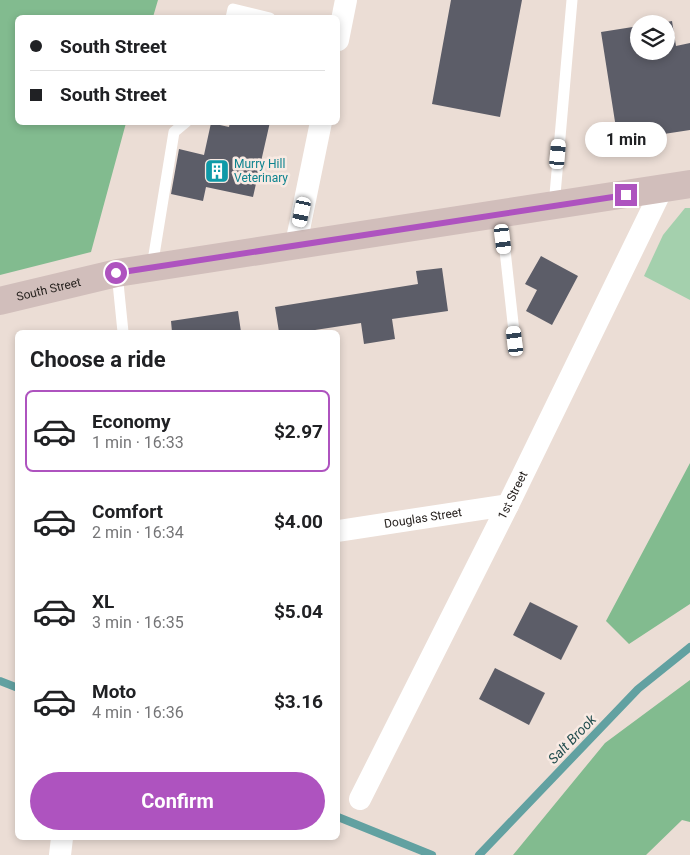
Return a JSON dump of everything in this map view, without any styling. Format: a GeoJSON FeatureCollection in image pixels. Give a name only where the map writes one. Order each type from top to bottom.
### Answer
{"type":"FeatureCollection","features":[{"type":"Feature","properties":{"kind":"street"},"geometry":{"type":"LineString","coordinates":[[340,27],[346,0]]}},
{"type":"Feature","properties":{"kind":"street"},"geometry":{"type":"LineString","coordinates":[[296,244],[320,125]]}},
{"type":"Feature","properties":{"kind":"street","name":"South Street"},"geometry":{"type":"LineString","coordinates":[[0,302],[116,273],[690,184]]}},
{"type":"Feature","properties":{"kind":"street","name":"1st Street"},"geometry":{"type":"LineString","coordinates":[[360,799],[508,504],[662,189]]}},
{"type":"Feature","properties":{"kind":"street","name":"Douglas Street"},"geometry":{"type":"LineString","coordinates":[[340,531],[508,504]]}},
{"type":"Feature","properties":{"kind":"street"},"geometry":{"type":"LineString","coordinates":[[60,855],[62,840]]}},
{"type":"Feature","properties":{"kind":"lane"},"geometry":{"type":"LineString","coordinates":[[554,206],[572,0]]}},
{"type":"Feature","properties":{"kind":"lane"},"geometry":{"type":"LineString","coordinates":[[232,15],[233,9],[258,15]]}},
{"type":"Feature","properties":{"kind":"lane"},"geometry":{"type":"LineString","coordinates":[[152,267],[174,132],[182,125]]}},
{"type":"Feature","properties":{"kind":"lane"},"geometry":{"type":"LineString","coordinates":[[500,214],[515,341]]}},
{"type":"Feature","properties":{"kind":"lane"},"geometry":{"type":"LineString","coordinates":[[116,273],[123,330]]}},
{"type":"Feature","properties":{"kind":"green space"},"geometry":{"type":"Polygon","coordinates":[[[0,0],[158,0],[154,15],[15,15],[15,125],[125,125],[91,252],[0,275],[0,0]]]}},
{"type":"Feature","properties":{"kind":"green space"},"geometry":{"type":"Polygon","coordinates":[[[685,208],[690,208],[690,300],[644,276],[663,235],[685,208]]]}},
{"type":"Feature","properties":{"kind":"green space"},"geometry":{"type":"Polygon","coordinates":[[[690,463],[690,604],[629,644],[606,621],[690,463]]]}},
{"type":"Feature","properties":{"kind":"green space"},"geometry":{"type":"Polygon","coordinates":[[[690,680],[690,822],[682,820],[646,855],[513,855],[605,743],[690,680]]]}},
{"type":"Feature","properties":{"kind":"building"},"geometry":{"type":"Polygon","coordinates":[[[451,0],[522,0],[500,117],[432,104],[451,0]]]}},
{"type":"Feature","properties":{"kind":"building"},"geometry":{"type":"Polygon","coordinates":[[[630,27],[630,60],[675,60],[675,40],[676,46],[690,43],[690,130],[618,141],[601,32],[630,27]]]}},
{"type":"Feature","properties":{"kind":"building","name":"Murry Hill Veterinary"},"geometry":{"type":"Polygon","coordinates":[[[211,125],[229,127],[229,125],[269,125],[253,197],[206,187],[203,201],[171,194],[179,149],[204,155],[211,125]]]}},
{"type":"Feature","properties":{"kind":"building"},"geometry":{"type":"Polygon","coordinates":[[[541,256],[578,276],[552,325],[526,311],[537,290],[525,284],[541,256]]]}},
{"type":"Feature","properties":{"kind":"building"},"geometry":{"type":"Polygon","coordinates":[[[442,268],[448,311],[392,319],[395,339],[364,344],[361,323],[315,330],[279,330],[275,307],[418,284],[416,271],[442,268]]]}},
{"type":"Feature","properties":{"kind":"building"},"geometry":{"type":"Polygon","coordinates":[[[238,311],[241,330],[172,330],[171,321],[238,311]]]}},
{"type":"Feature","properties":{"kind":"building"},"geometry":{"type":"Polygon","coordinates":[[[530,602],[578,626],[561,660],[513,635],[530,602]]]}},
{"type":"Feature","properties":{"kind":"building"},"geometry":{"type":"Polygon","coordinates":[[[495,668],[545,693],[529,725],[479,699],[495,668]]]}},
{"type":"Feature","properties":{"kind":"waterway","name":"Salt Brook"},"geometry":{"type":"LineString","coordinates":[[479,855],[638,689],[690,647]]}},
{"type":"Feature","properties":{"kind":"waterway"},"geometry":{"type":"LineString","coordinates":[[0,681],[15,687]]}},
{"type":"Feature","properties":{"kind":"waterway"},"geometry":{"type":"LineString","coordinates":[[340,818],[432,855]]}},
{"type":"Feature","properties":{"kind":"place","name":"Murry Hill Veterinary"},"geometry":{"type":"Point","coordinates":[217,171]}},
{"type":"Feature","properties":{"kind":"route"},"geometry":{"type":"LineString","coordinates":[[116,273],[626,195]]}}]}
